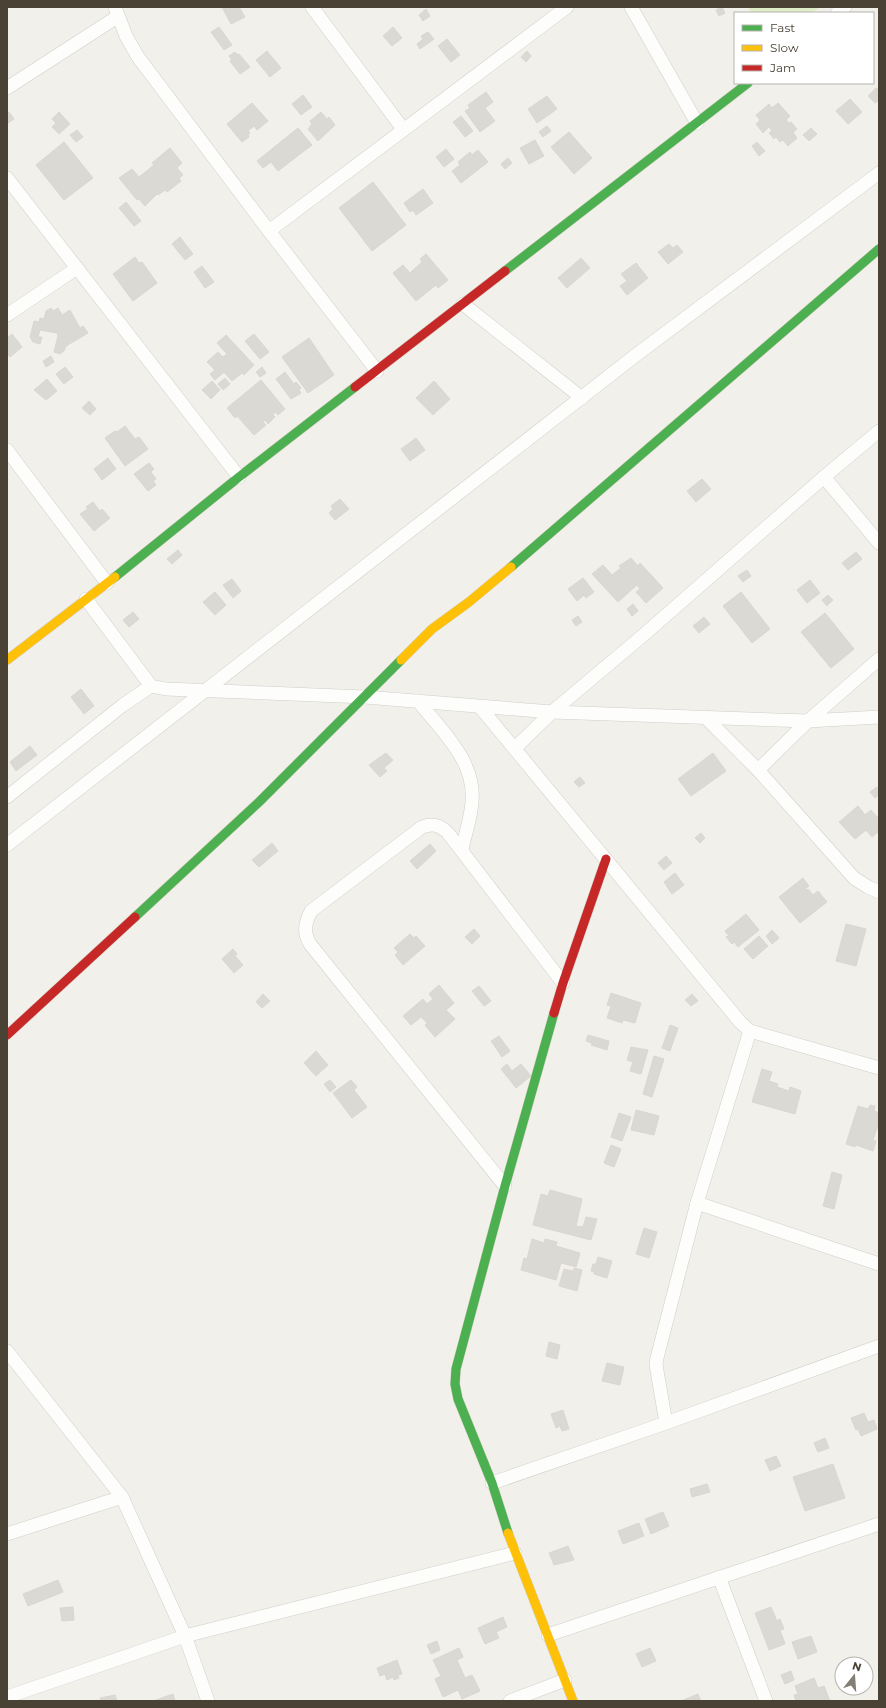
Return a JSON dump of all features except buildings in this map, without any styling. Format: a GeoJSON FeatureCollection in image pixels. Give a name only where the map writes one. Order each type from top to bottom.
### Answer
{"type":"FeatureCollection","features":[{"type":"Feature","properties":{"kind":"street"},"geometry":{"type":"LineString","coordinates":[[312,7],[403,129]]}},
{"type":"Feature","properties":{"kind":"street"},"geometry":{"type":"LineString","coordinates":[[269,231],[566,7]]}},
{"type":"Feature","properties":{"kind":"street"},"geometry":{"type":"LineString","coordinates":[[630,7],[697,124]]}},
{"type":"Feature","properties":{"kind":"street"},"geometry":{"type":"LineString","coordinates":[[7,88],[116,12],[138,57],[269,231],[378,371]]}},
{"type":"Feature","properties":{"kind":"street"},"geometry":{"type":"LineString","coordinates":[[7,660],[747,84]]}},
{"type":"Feature","properties":{"kind":"street"},"geometry":{"type":"LineString","coordinates":[[7,845],[204,690],[636,355],[879,174]]}},
{"type":"Feature","properties":{"kind":"street"},"geometry":{"type":"LineString","coordinates":[[7,178],[239,478]]}},
{"type":"Feature","properties":{"kind":"street"},"geometry":{"type":"LineString","coordinates":[[7,1035],[259,802],[432,629],[475,598],[879,249]]}},
{"type":"Feature","properties":{"kind":"street"},"geometry":{"type":"LineString","coordinates":[[7,315],[77,268]]}},
{"type":"Feature","properties":{"kind":"street"},"geometry":{"type":"LineString","coordinates":[[463,304],[582,398]]}},
{"type":"Feature","properties":{"kind":"street"},"geometry":{"type":"LineString","coordinates":[[515,748],[552,712],[640,638],[824,477],[879,431]]}},
{"type":"Feature","properties":{"kind":"street"},"geometry":{"type":"LineString","coordinates":[[7,450],[107,583]]}},
{"type":"Feature","properties":{"kind":"street"},"geometry":{"type":"LineString","coordinates":[[824,477],[879,543]]}},
{"type":"Feature","properties":{"kind":"street"},"geometry":{"type":"LineString","coordinates":[[86,600],[151,686],[166,689],[365,697],[552,712],[808,721],[879,717]]}},
{"type":"Feature","properties":{"kind":"street"},"geometry":{"type":"LineString","coordinates":[[758,770],[808,721],[879,659]]}},
{"type":"Feature","properties":{"kind":"street"},"geometry":{"type":"LineString","coordinates":[[7,797],[123,705],[151,686]]}},
{"type":"Feature","properties":{"kind":"street"},"geometry":{"type":"LineString","coordinates":[[418,701],[461,756],[468,773],[472,802],[462,850]]}},
{"type":"Feature","properties":{"kind":"street"},"geometry":{"type":"LineString","coordinates":[[480,707],[732,1014],[750,1031],[879,1068]]}},
{"type":"Feature","properties":{"kind":"street"},"geometry":{"type":"LineString","coordinates":[[705,717],[758,770],[854,878],[879,892]]}},
{"type":"Feature","properties":{"kind":"street"},"geometry":{"type":"LineString","coordinates":[[505,1186],[310,944],[306,936],[306,924],[311,911],[422,827],[436,825],[443,828],[462,850],[563,983]]}},
{"type":"Feature","properties":{"kind":"street"},"geometry":{"type":"LineString","coordinates":[[573,1701],[515,1553],[492,1483],[458,1399],[455,1384],[456,1369],[505,1186],[563,983],[606,859]]}},
{"type":"Feature","properties":{"kind":"street"},"geometry":{"type":"LineString","coordinates":[[666,1422],[656,1362],[697,1203],[750,1031]]}},
{"type":"Feature","properties":{"kind":"street"},"geometry":{"type":"LineString","coordinates":[[697,1203],[879,1264]]}},
{"type":"Feature","properties":{"kind":"street"},"geometry":{"type":"LineString","coordinates":[[492,1483],[879,1346]]}},
{"type":"Feature","properties":{"kind":"street"},"geometry":{"type":"LineString","coordinates":[[7,1351],[122,1497],[185,1636],[208,1701]]}},
{"type":"Feature","properties":{"kind":"street"},"geometry":{"type":"LineString","coordinates":[[7,1534],[122,1497]]}},
{"type":"Feature","properties":{"kind":"street"},"geometry":{"type":"LineString","coordinates":[[548,1635],[879,1524]]}},
{"type":"Feature","properties":{"kind":"street"},"geometry":{"type":"LineString","coordinates":[[7,1697],[185,1636],[515,1553]]}},
{"type":"Feature","properties":{"kind":"street"},"geometry":{"type":"LineString","coordinates":[[719,1577],[766,1701]]}},
{"type":"Feature","properties":{"kind":"street"},"geometry":{"type":"LineString","coordinates":[[510,1701],[564,1680]]}},
{"type":"Feature","properties":{"kind":"green space"},"geometry":{"type":"Polygon","coordinates":[[[748,7],[820,7],[813,12],[751,12],[748,7]]]}},
{"type":"Feature","properties":{"kind":"traffic: fast"},"geometry":{"type":"LineString","coordinates":[[505,271],[747,84]]}},
{"type":"Feature","properties":{"kind":"traffic: fast"},"geometry":{"type":"LineString","coordinates":[[511,567],[879,249]]}},
{"type":"Feature","properties":{"kind":"traffic: fast"},"geometry":{"type":"LineString","coordinates":[[115,577],[239,477],[355,387]]}},
{"type":"Feature","properties":{"kind":"traffic: fast"},"geometry":{"type":"LineString","coordinates":[[135,917],[259,802],[401,660]]}},
{"type":"Feature","properties":{"kind":"traffic: fast"},"geometry":{"type":"LineString","coordinates":[[508,1533],[492,1483],[458,1399],[455,1384],[456,1369],[505,1186],[554,1013]]}},
{"type":"Feature","properties":{"kind":"traffic: slow"},"geometry":{"type":"LineString","coordinates":[[401,660],[432,629],[469,602],[511,567]]}},
{"type":"Feature","properties":{"kind":"traffic: slow"},"geometry":{"type":"LineString","coordinates":[[7,660],[115,577]]}},
{"type":"Feature","properties":{"kind":"traffic: slow"},"geometry":{"type":"LineString","coordinates":[[508,1533],[573,1701]]}},
{"type":"Feature","properties":{"kind":"traffic: jam"},"geometry":{"type":"LineString","coordinates":[[355,387],[505,271]]}},
{"type":"Feature","properties":{"kind":"traffic: jam"},"geometry":{"type":"LineString","coordinates":[[554,1013],[606,859]]}},
{"type":"Feature","properties":{"kind":"traffic: jam"},"geometry":{"type":"LineString","coordinates":[[7,1035],[135,917]]}}]}
